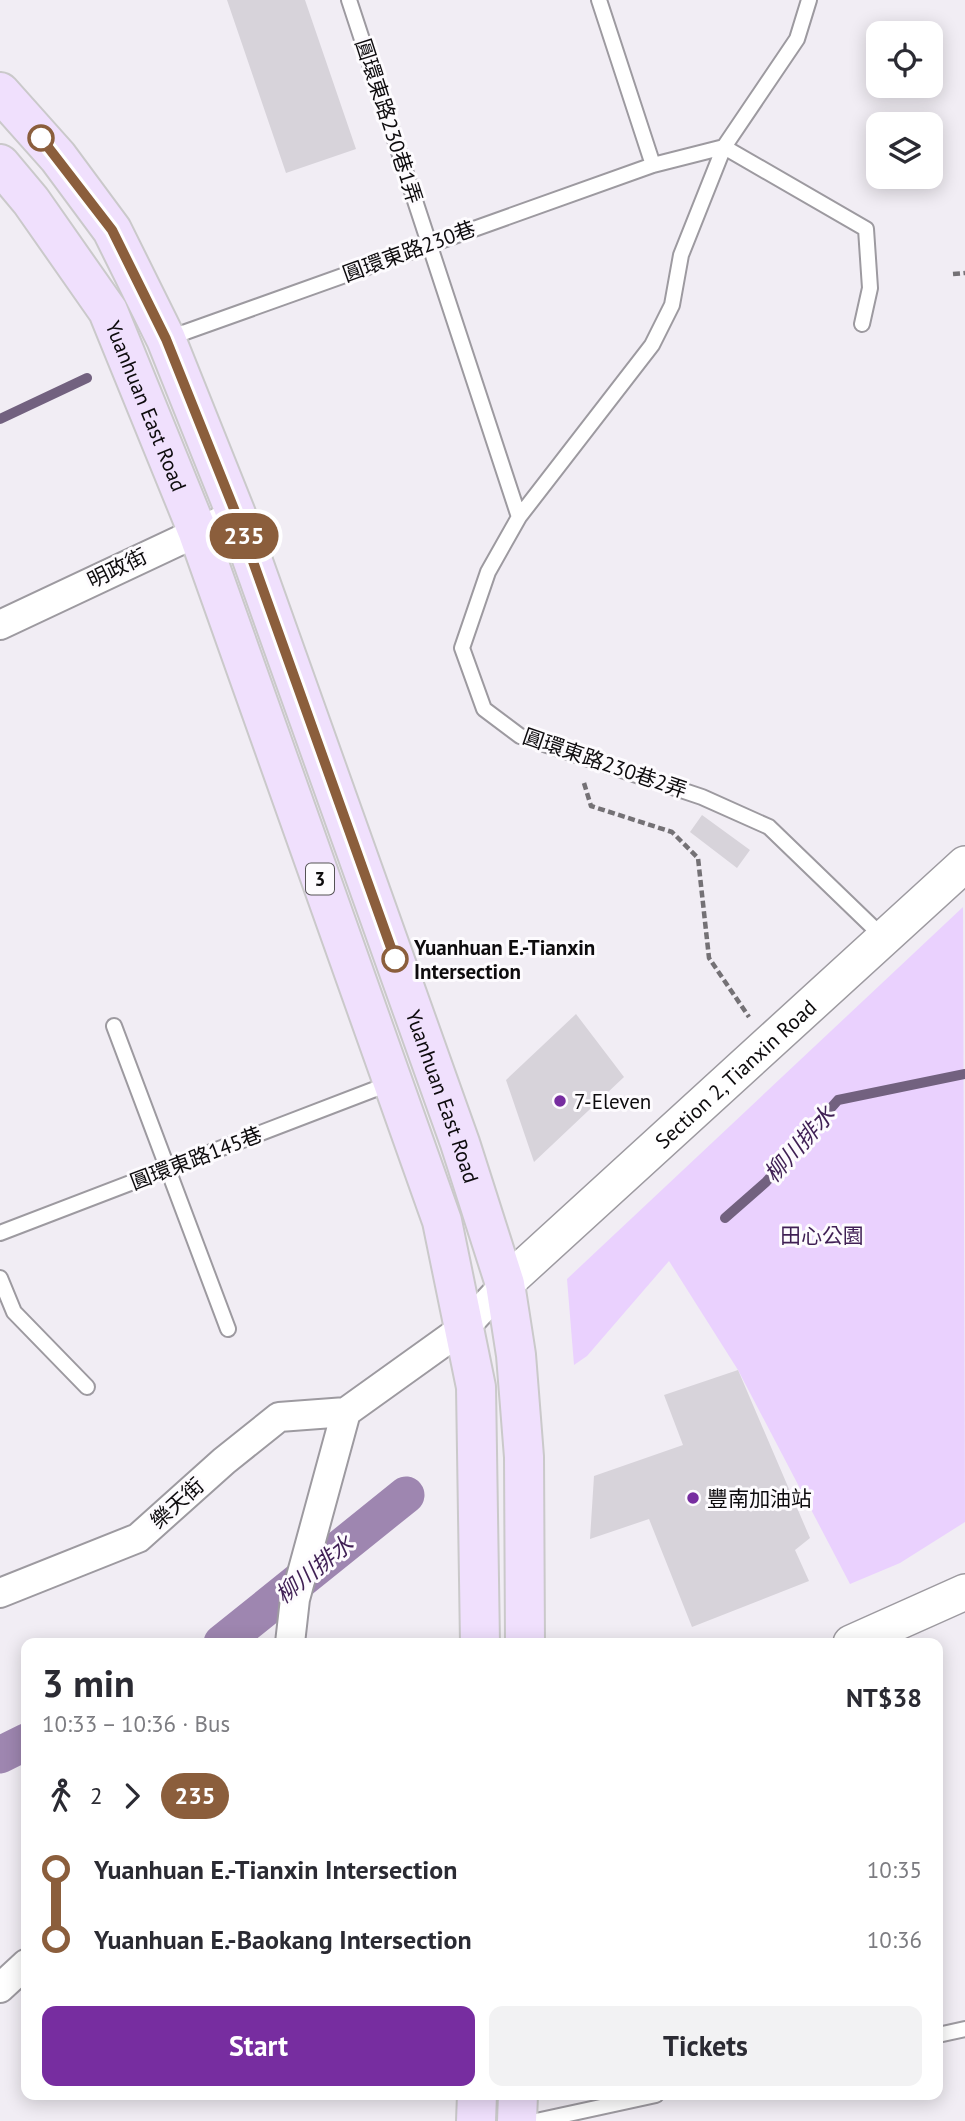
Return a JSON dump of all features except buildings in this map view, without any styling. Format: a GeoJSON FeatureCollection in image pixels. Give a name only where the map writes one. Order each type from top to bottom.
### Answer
{"type":"FeatureCollection","features":[{"type":"Feature","properties":{"kind":"main road","name":"Yuanhuan East Road"},"geometry":{"type":"LineString","coordinates":[[0,92],[58,157],[112,230],[166,339],[236,514],[460,1143],[505,1284],[516,1355],[524,1457],[525,1638]]}},
{"type":"Feature","properties":{"kind":"main road","name":"Yuanhuan East Road"},"geometry":{"type":"LineString","coordinates":[[0,164],[31,201],[108,311],[197,530],[442,1221],[477,1387],[480,1638]]}},
{"type":"Feature","properties":{"kind":"main road"},"geometry":{"type":"LineString","coordinates":[[476,2121],[477,2100]]}},
{"type":"Feature","properties":{"kind":"main road"},"geometry":{"type":"LineString","coordinates":[[517,2121],[518,2100]]}},
{"type":"Feature","properties":{"kind":"street","name":"明政街"},"geometry":{"type":"LineString","coordinates":[[0,625],[197,530],[236,514]]}},
{"type":"Feature","properties":{"kind":"street","name":"Section 2, Tianxin Road"},"geometry":{"type":"LineString","coordinates":[[505,1284],[965,864]]}},
{"type":"Feature","properties":{"kind":"street"},"geometry":{"type":"LineString","coordinates":[[291,1638],[295,1599],[346,1412],[466,1326],[505,1284]]}},
{"type":"Feature","properties":{"kind":"street","name":"樂天街"},"geometry":{"type":"LineString","coordinates":[[0,1593],[138,1538],[224,1461],[279,1417],[346,1412]]}},
{"type":"Feature","properties":{"kind":"street"},"geometry":{"type":"LineString","coordinates":[[862,1638],[965,1592]]}},
{"type":"Feature","properties":{"kind":"street"},"geometry":{"type":"LineString","coordinates":[[0,1988],[21,1969]]}},
{"type":"Feature","properties":{"kind":"lane","name":"圓環東路230巷1弄"},"geometry":{"type":"LineString","coordinates":[[349,0],[429,243]]}},
{"type":"Feature","properties":{"kind":"lane"},"geometry":{"type":"LineString","coordinates":[[599,0],[653,165]]}},
{"type":"Feature","properties":{"kind":"lane"},"geometry":{"type":"LineString","coordinates":[[809,0],[797,39],[724,147],[866,229],[870,288],[862,324]]}},
{"type":"Feature","properties":{"kind":"lane","name":"圓環東路230巷"},"geometry":{"type":"LineString","coordinates":[[166,339],[653,165],[724,147]]}},
{"type":"Feature","properties":{"kind":"lane","name":"圓環東路230巷2弄"},"geometry":{"type":"LineString","coordinates":[[724,147],[681,255],[672,306],[652,345],[519,517],[488,572],[462,648],[484,709],[520,736],[569,755],[702,797],[769,827],[884,938]]}},
{"type":"Feature","properties":{"kind":"lane"},"geometry":{"type":"LineString","coordinates":[[429,243],[519,517]]}},
{"type":"Feature","properties":{"kind":"lane"},"geometry":{"type":"LineString","coordinates":[[114,1026],[228,1329]]}},
{"type":"Feature","properties":{"kind":"lane","name":"圓環東路145巷"},"geometry":{"type":"LineString","coordinates":[[0,1233],[392,1082]]}},
{"type":"Feature","properties":{"kind":"lane"},"geometry":{"type":"LineString","coordinates":[[0,1278],[14,1312],[88,1387]]}},
{"type":"Feature","properties":{"kind":"lane"},"geometry":{"type":"LineString","coordinates":[[943,2034],[965,2029]]}},
{"type":"Feature","properties":{"kind":"lane"},"geometry":{"type":"LineString","coordinates":[[536,2121],[633,2100]]}},
{"type":"Feature","properties":{"kind":"path"},"geometry":{"type":"LineString","coordinates":[[953,274],[965,273]]}},
{"type":"Feature","properties":{"kind":"path"},"geometry":{"type":"LineString","coordinates":[[569,755],[592,806],[672,832],[698,858],[709,958],[767,1043]]}},
{"type":"Feature","properties":{"kind":"green space","name":"田心公園"},"geometry":{"type":"Polygon","coordinates":[[[963,907],[965,1522],[900,1563],[850,1584],[738,1370],[669,1261],[587,1356],[574,1365],[567,1279],[963,907]]]}},
{"type":"Feature","properties":{"kind":"waterway"},"geometry":{"type":"LineString","coordinates":[[0,419],[87,378]]}},
{"type":"Feature","properties":{"kind":"waterway","name":"柳川排水"},"geometry":{"type":"LineString","coordinates":[[725,1218],[766,1182],[838,1100],[965,1074]]}},
{"type":"Feature","properties":{"kind":"waterway","name":"柳川排水"},"geometry":{"type":"LineString","coordinates":[[228,1638],[406,1495]]}},
{"type":"Feature","properties":{"kind":"waterway","name":"柳川排水"},"geometry":{"type":"LineString","coordinates":[[0,1755],[21,1744]]}},
{"type":"Feature","properties":{"kind":"bus line","name":"235"},"geometry":{"type":"LineString","coordinates":[[41,138],[112,230],[166,339],[236,514],[395,959]]}},
{"type":"Feature","properties":{"kind":"place","name":"Yuanhuan E.-Tianxin Intersection"},"geometry":{"type":"Point","coordinates":[395,959]}},
{"type":"Feature","properties":{"kind":"place","name":"7-Eleven"},"geometry":{"type":"Point","coordinates":[560,1101]}},
{"type":"Feature","properties":{"kind":"place","name":"豐南加油站"},"geometry":{"type":"Point","coordinates":[693,1498]}}]}
